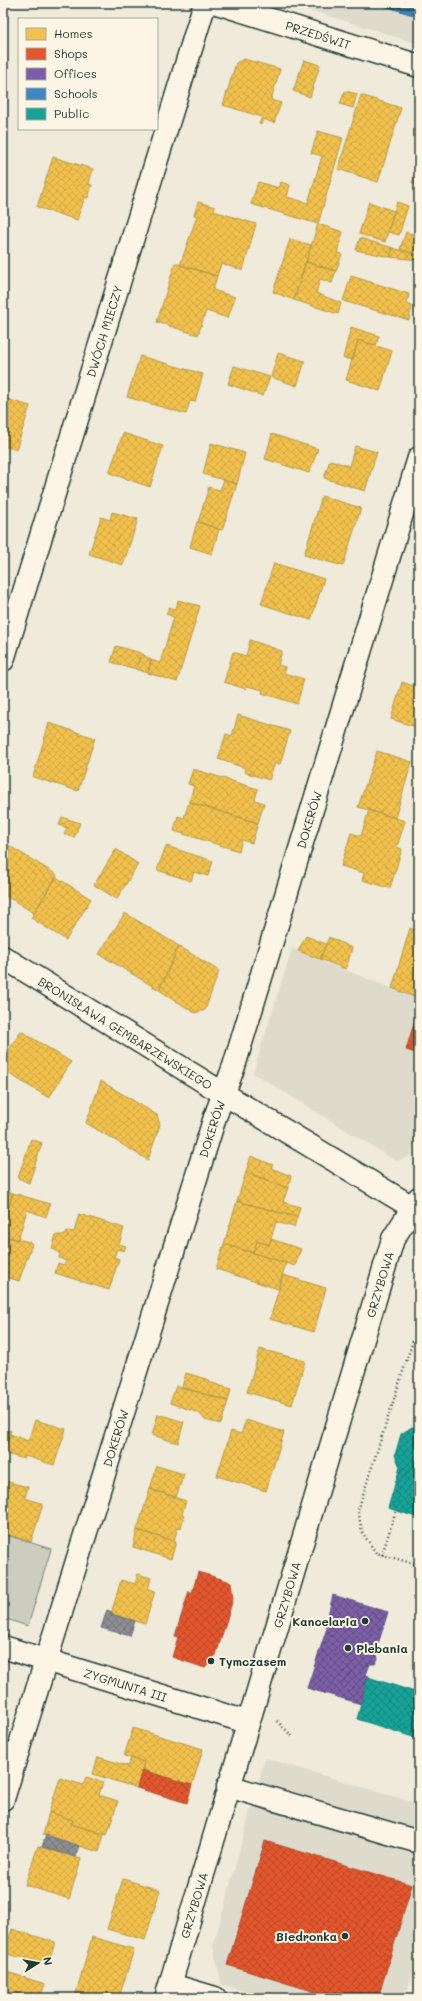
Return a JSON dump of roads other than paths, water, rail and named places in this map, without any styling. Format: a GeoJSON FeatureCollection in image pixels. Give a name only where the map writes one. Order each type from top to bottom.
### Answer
{"type":"FeatureCollection","features":[{"type":"Feature","properties":{"kind":"street","name":"DWÓCH MIECZY"},"geometry":{"type":"LineString","coordinates":[[3,660],[205,3]]}},
{"type":"Feature","properties":{"kind":"street","name":"PRZEDŚWIT"},"geometry":{"type":"LineString","coordinates":[[217,3],[419,66]]}},
{"type":"Feature","properties":{"kind":"street","name":"DOKERÓW"},"geometry":{"type":"LineString","coordinates":[[3,1799],[215,1117],[224,1094],[419,458]]}},
{"type":"Feature","properties":{"kind":"street","name":"BRONISŁAWA GEMBARZEWSKIEGO"},"geometry":{"type":"LineString","coordinates":[[3,957],[224,1094],[415,1202]]}},
{"type":"Feature","properties":{"kind":"street","name":"GRZYBOWA"},"geometry":{"type":"LineString","coordinates":[[168,1992],[247,1722],[393,1239],[415,1202]]}},
{"type":"Feature","properties":{"kind":"street","name":"ZYGMUNTA III"},"geometry":{"type":"LineString","coordinates":[[3,1647],[247,1722]]}},
{"type":"Feature","properties":{"kind":"street"},"geometry":{"type":"LineString","coordinates":[[228,1786],[419,1842]]}},
{"type":"Feature","properties":{"kind":"street"},"geometry":{"type":"LineString","coordinates":[[168,1992],[215,1998]]}},
{"type":"Feature","properties":{"kind":"place","name":"Kancelaria"},"geometry":{"type":"Point","coordinates":[365,1621]}},
{"type":"Feature","properties":{"kind":"place","name":"Plebania"},"geometry":{"type":"Point","coordinates":[348,1648]}},
{"type":"Feature","properties":{"kind":"place","name":"Tymczasem"},"geometry":{"type":"Point","coordinates":[211,1661]}},
{"type":"Feature","properties":{"kind":"place","name":"Biedronka"},"geometry":{"type":"Point","coordinates":[345,1936]}}]}
